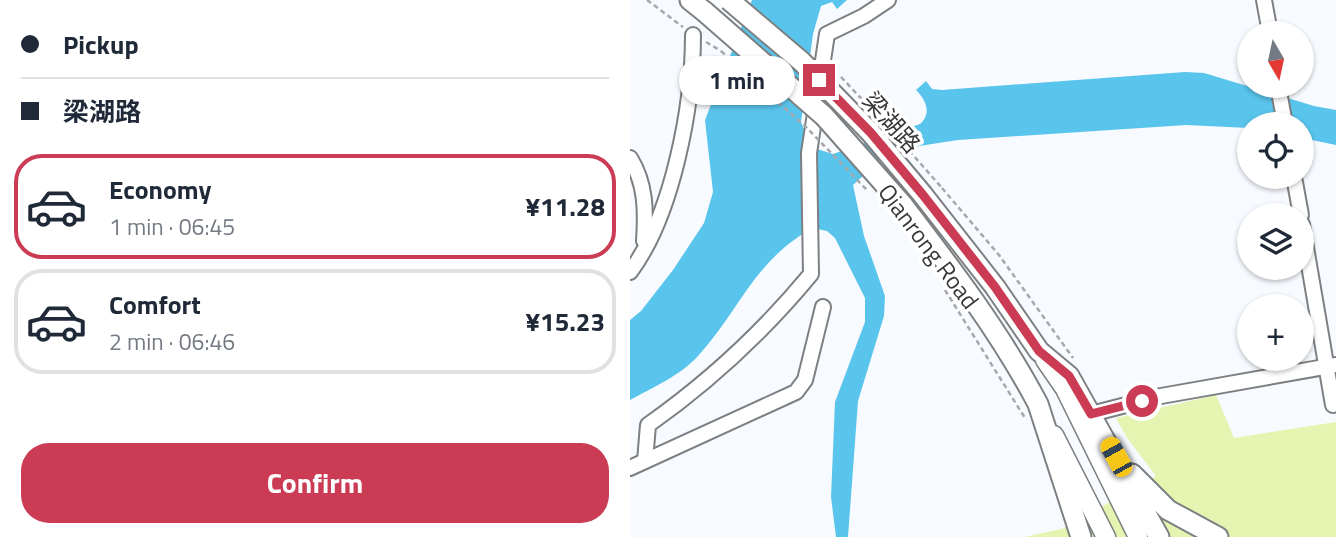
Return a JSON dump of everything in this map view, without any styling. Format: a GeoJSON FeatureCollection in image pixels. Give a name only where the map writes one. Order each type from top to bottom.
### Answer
{"type":"FeatureCollection","features":[{"type":"Feature","properties":{"kind":"highway","name":"梁湖路"},"geometry":{"type":"LineString","coordinates":[[729,0],[802,62],[871,133],[995,287],[1039,351],[1069,376],[1105,437]]}},
{"type":"Feature","properties":{"kind":"highway"},"geometry":{"type":"LineString","coordinates":[[698,6],[824,116],[902,204],[971,296],[1031,411],[1070,496],[1081,537]]}},
{"type":"Feature","properties":{"kind":"highway"},"geometry":{"type":"LineString","coordinates":[[1105,437],[1159,537]]}},
{"type":"Feature","properties":{"kind":"highway"},"geometry":{"type":"LineString","coordinates":[[1105,437],[1133,474],[1168,510],[1218,537]]}},
{"type":"Feature","properties":{"kind":"main road"},"geometry":{"type":"LineString","coordinates":[[1039,351],[1065,389],[1138,537]]}},
{"type":"Feature","properties":{"kind":"main road"},"geometry":{"type":"LineString","coordinates":[[1031,411],[1106,537]]}},
{"type":"Feature","properties":{"kind":"main road"},"geometry":{"type":"LineString","coordinates":[[1070,496],[1073,523],[1070,537]]}},
{"type":"Feature","properties":{"kind":"street"},"geometry":{"type":"LineString","coordinates":[[645,461],[648,425],[687,398],[773,320],[811,274],[809,153],[827,34],[864,16],[888,0]]}},
{"type":"Feature","properties":{"kind":"street"},"geometry":{"type":"LineString","coordinates":[[1264,0],[1268,21]]}},
{"type":"Feature","properties":{"kind":"street"},"geometry":{"type":"LineString","coordinates":[[630,272],[644,248],[673,179],[693,65],[693,35]]}},
{"type":"Feature","properties":{"kind":"street"},"geometry":{"type":"LineString","coordinates":[[630,158],[640,174],[644,196],[644,248]]}},
{"type":"Feature","properties":{"kind":"street"},"geometry":{"type":"LineString","coordinates":[[1313,280],[1331,366],[1334,405]]}},
{"type":"Feature","properties":{"kind":"street"},"geometry":{"type":"LineString","coordinates":[[630,468],[796,392],[804,380],[823,306]]}},
{"type":"Feature","properties":{"kind":"street"},"geometry":{"type":"LineString","coordinates":[[1091,414],[1161,396],[1331,366]]}},
{"type":"Feature","properties":{"kind":"path","name":"Qianrong Road"},"geometry":{"type":"LineString","coordinates":[[721,51],[806,128],[873,197]]}},
{"type":"Feature","properties":{"kind":"path","name":"Qianrong Road"},"geometry":{"type":"LineString","coordinates":[[944,287],[1031,411]]}},
{"type":"Feature","properties":{"kind":"green space"},"geometry":{"type":"Polygon","coordinates":[[[1216,395],[1234,438],[1336,422],[1336,537],[1024,537],[1062,529],[1156,476],[1127,438],[1116,418],[1216,395]]]}},
{"type":"Feature","properties":{"kind":"water"},"geometry":{"type":"Polygon","coordinates":[[[752,0],[847,0],[837,9],[832,2],[821,6],[813,34],[801,122],[809,142],[817,149],[833,154],[920,124],[927,111],[923,98],[916,90],[926,81],[932,89],[942,90],[1185,72],[1204,73],[1237,83],[1237,98],[1287,98],[1336,110],[1336,145],[1314,140],[1314,112],[1237,112],[1237,127],[1186,125],[958,140],[919,146],[884,157],[853,185],[864,236],[885,296],[884,316],[858,401],[848,537],[836,537],[831,497],[835,402],[865,322],[865,298],[835,238],[827,231],[813,228],[776,255],[749,286],[713,339],[691,363],[666,381],[630,400],[630,320],[641,311],[673,270],[704,223],[713,192],[705,120],[752,0]]]}},
{"type":"Feature","properties":{"kind":"route"},"geometry":{"type":"LineString","coordinates":[[819,80],[871,133],[923,195],[995,287],[1039,351],[1069,376],[1091,414],[1142,401]]}}]}
